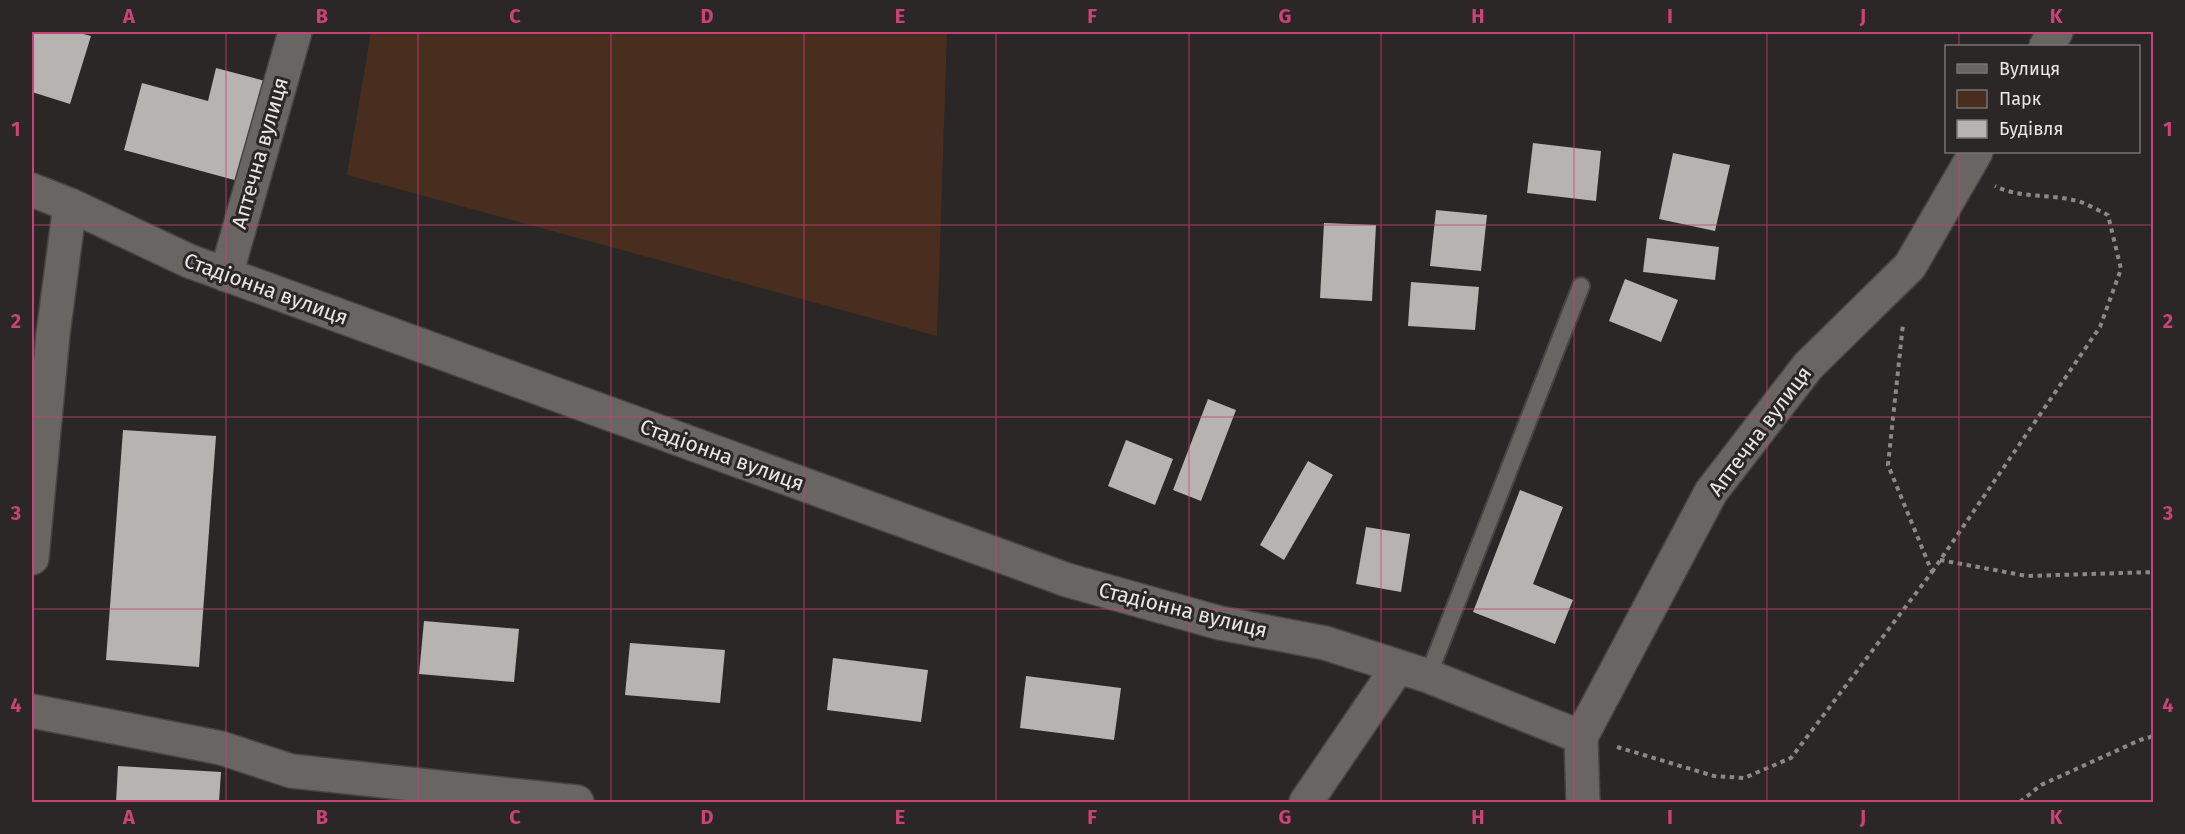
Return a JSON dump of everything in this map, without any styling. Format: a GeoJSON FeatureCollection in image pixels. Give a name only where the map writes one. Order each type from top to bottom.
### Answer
{"type":"FeatureCollection","features":[{"type":"Feature","properties":{"kind":"street","name":"Аптечна вулиця"},"geometry":{"type":"LineString","coordinates":[[226,275],[295,32]]}},
{"type":"Feature","properties":{"kind":"street"},"geometry":{"type":"LineString","coordinates":[[2047,45],[2056,32]]}},
{"type":"Feature","properties":{"kind":"street","name":"Аптечна вулиця"},"geometry":{"type":"LineString","coordinates":[[1581,737],[1711,492],[1808,366],[1910,266],[1972,157]]}},
{"type":"Feature","properties":{"kind":"street","name":"Стадіонна вулиця"},"geometry":{"type":"LineString","coordinates":[[32,190],[70,205],[189,261],[226,275],[1067,580],[1220,623],[1325,644],[1413,672],[1530,715],[1581,737]]}},
{"type":"Feature","properties":{"kind":"street"},"geometry":{"type":"LineString","coordinates":[[32,558],[52,334],[70,205]]}},
{"type":"Feature","properties":{"kind":"street"},"geometry":{"type":"LineString","coordinates":[[1306,802],[1413,672]]}},
{"type":"Feature","properties":{"kind":"street"},"geometry":{"type":"LineString","coordinates":[[32,711],[221,748],[291,771],[577,802]]}},
{"type":"Feature","properties":{"kind":"street"},"geometry":{"type":"LineString","coordinates":[[1581,737],[1583,802]]}},
{"type":"Feature","properties":{"kind":"lane"},"geometry":{"type":"LineString","coordinates":[[1413,672],[1581,286]]}},
{"type":"Feature","properties":{"kind":"path"},"geometry":{"type":"LineString","coordinates":[[1581,737],[1714,776],[1744,778],[1791,758],[1932,572],[2100,327],[2121,269],[2108,215],[2076,200],[2007,193],[1986,182],[1972,157]]}},
{"type":"Feature","properties":{"kind":"path"},"geometry":{"type":"LineString","coordinates":[[1910,266],[1888,465],[1932,572]]}},
{"type":"Feature","properties":{"kind":"path"},"geometry":{"type":"LineString","coordinates":[[1940,560],[2027,576],[2154,572]]}},
{"type":"Feature","properties":{"kind":"path"},"geometry":{"type":"LineString","coordinates":[[2020,802],[2041,785],[2140,740],[2154,736]]}},
{"type":"Feature","properties":{"kind":"green space"},"geometry":{"type":"Polygon","coordinates":[[[371,32],[947,32],[937,336],[347,175],[371,32]]]}},
{"type":"Feature","properties":{"kind":"building"},"geometry":{"type":"Polygon","coordinates":[[[32,32],[76,32],[91,36],[70,104],[32,92],[32,32]]]}},
{"type":"Feature","properties":{"kind":"building"},"geometry":{"type":"Polygon","coordinates":[[[216,68],[265,81],[238,181],[124,150],[142,83],[208,101],[216,68]]]}},
{"type":"Feature","properties":{"kind":"building"},"geometry":{"type":"Polygon","coordinates":[[[1533,143],[1601,151],[1596,201],[1527,193],[1533,143]]]}},
{"type":"Feature","properties":{"kind":"building"},"geometry":{"type":"Polygon","coordinates":[[[1673,153],[1730,165],[1715,231],[1659,219],[1673,153]]]}},
{"type":"Feature","properties":{"kind":"building"},"geometry":{"type":"Polygon","coordinates":[[[1436,210],[1487,215],[1481,271],[1430,266],[1436,210]]]}},
{"type":"Feature","properties":{"kind":"building"},"geometry":{"type":"Polygon","coordinates":[[[1324,223],[1376,225],[1372,301],[1320,298],[1324,223]]]}},
{"type":"Feature","properties":{"kind":"building"},"geometry":{"type":"Polygon","coordinates":[[[1647,238],[1719,247],[1715,280],[1643,272],[1647,238]]]}},
{"type":"Feature","properties":{"kind":"building"},"geometry":{"type":"Polygon","coordinates":[[[1625,279],[1678,300],[1661,342],[1609,321],[1625,279]]]}},
{"type":"Feature","properties":{"kind":"building"},"geometry":{"type":"Polygon","coordinates":[[[1411,282],[1479,287],[1475,330],[1408,326],[1411,282]]]}},
{"type":"Feature","properties":{"kind":"building"},"geometry":{"type":"Polygon","coordinates":[[[1208,399],[1236,410],[1201,501],[1173,490],[1208,399]]]}},
{"type":"Feature","properties":{"kind":"building"},"geometry":{"type":"Polygon","coordinates":[[[123,430],[216,436],[199,667],[106,660],[123,430]]]}},
{"type":"Feature","properties":{"kind":"building"},"geometry":{"type":"Polygon","coordinates":[[[1126,440],[1173,459],[1155,505],[1108,486],[1126,440]]]}},
{"type":"Feature","properties":{"kind":"building"},"geometry":{"type":"Polygon","coordinates":[[[1308,461],[1333,475],[1284,560],[1260,545],[1308,461]]]}},
{"type":"Feature","properties":{"kind":"building"},"geometry":{"type":"Polygon","coordinates":[[[1520,490],[1563,507],[1533,584],[1573,600],[1555,644],[1473,612],[1520,490]]]}},
{"type":"Feature","properties":{"kind":"building"},"geometry":{"type":"Polygon","coordinates":[[[1366,527],[1410,534],[1401,592],[1356,584],[1366,527]]]}},
{"type":"Feature","properties":{"kind":"building"},"geometry":{"type":"Polygon","coordinates":[[[424,621],[519,629],[514,682],[419,674],[424,621]]]}},
{"type":"Feature","properties":{"kind":"building"},"geometry":{"type":"Polygon","coordinates":[[[630,643],[725,650],[720,703],[625,695],[630,643]]]}},
{"type":"Feature","properties":{"kind":"building"},"geometry":{"type":"Polygon","coordinates":[[[833,658],[928,670],[921,722],[827,710],[833,658]]]}},
{"type":"Feature","properties":{"kind":"building"},"geometry":{"type":"Polygon","coordinates":[[[1026,676],[1121,688],[1114,740],[1020,728],[1026,676]]]}},
{"type":"Feature","properties":{"kind":"building"},"geometry":{"type":"Polygon","coordinates":[[[118,766],[221,772],[219,802],[116,802],[118,766]]]}}]}
